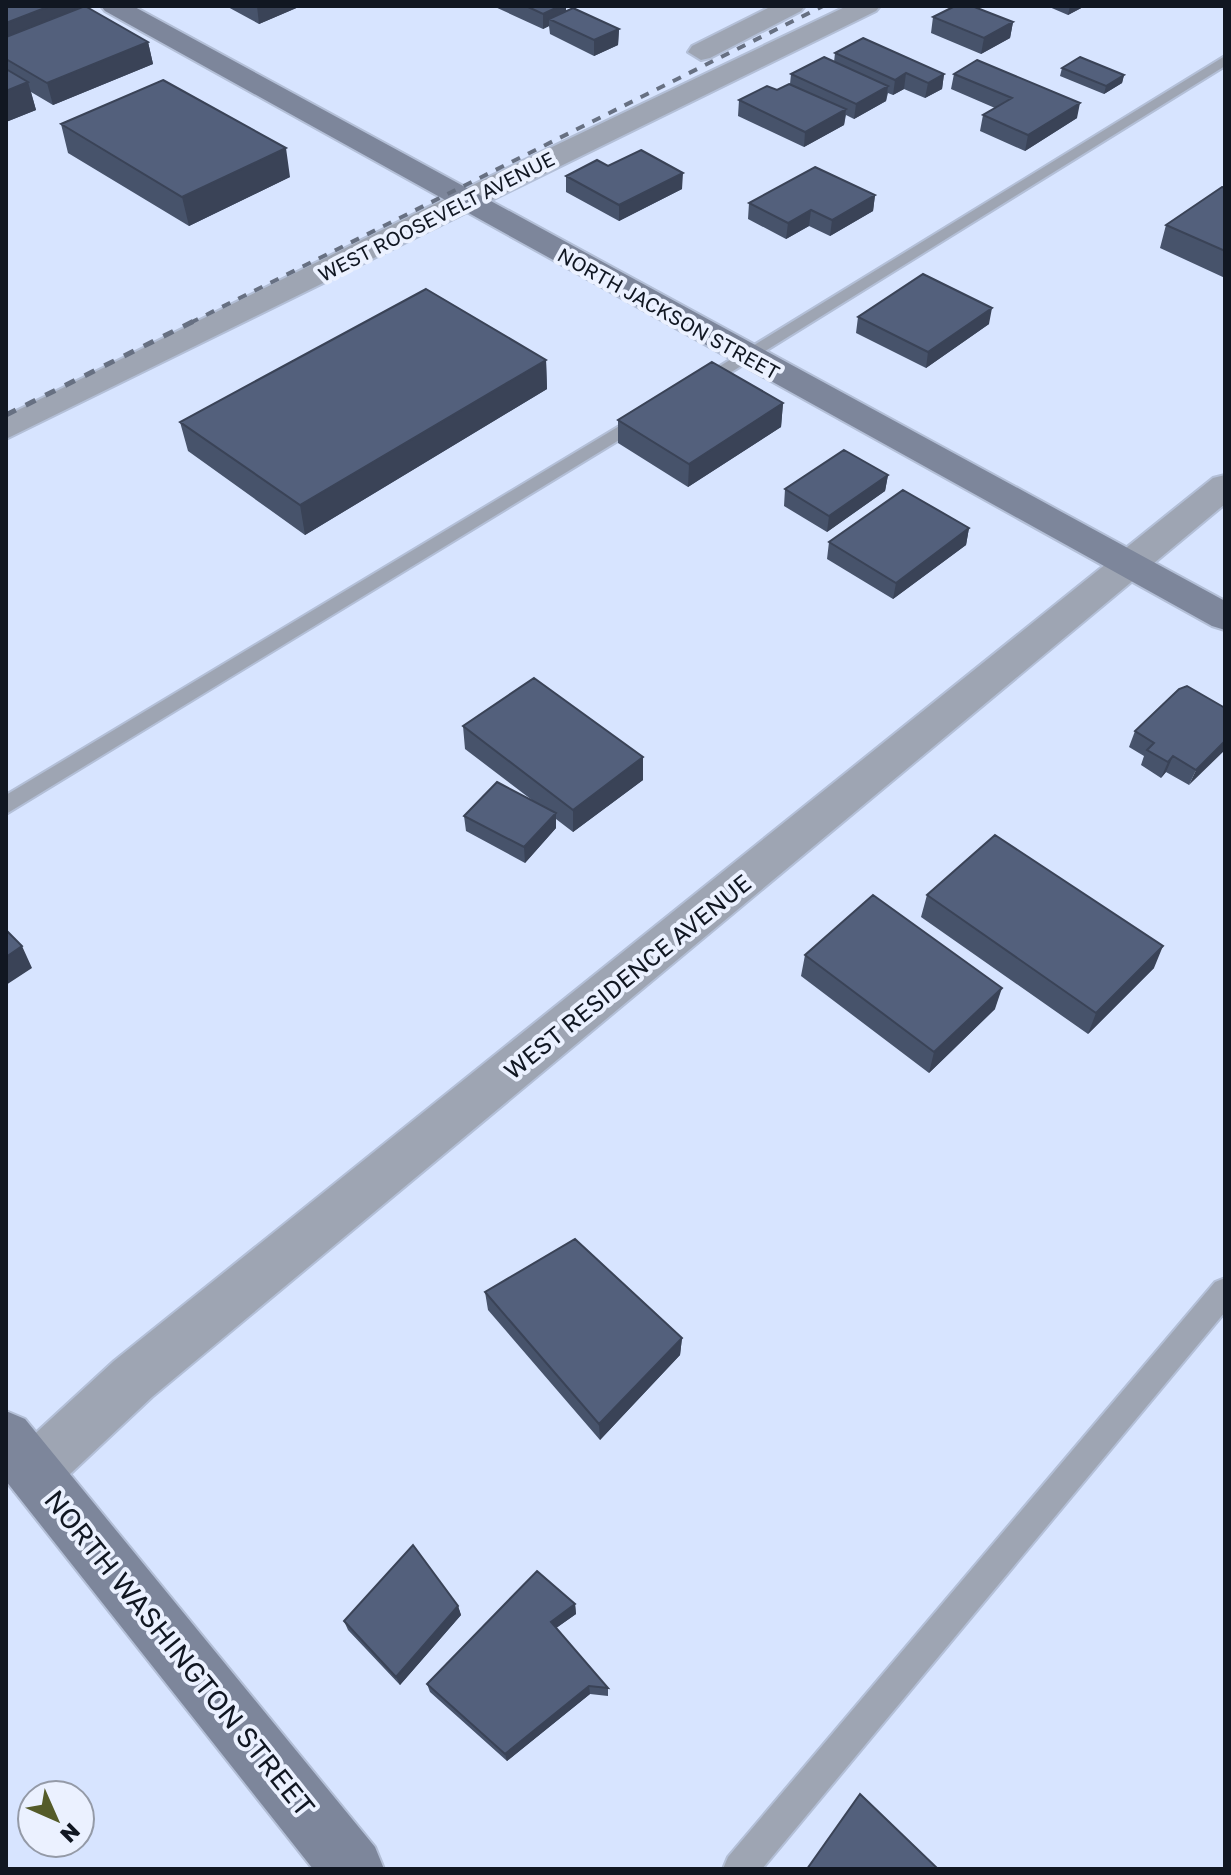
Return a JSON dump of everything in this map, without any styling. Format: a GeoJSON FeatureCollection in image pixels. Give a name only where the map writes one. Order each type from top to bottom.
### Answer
{"type":"FeatureCollection","features":[{"type":"Feature","properties":{"kind":"street","name":"NORTH JACKSON STREET"},"geometry":{"type":"LineString","coordinates":[[114,6],[1225,617]]}},
{"type":"Feature","properties":{"kind":"street"},"geometry":{"type":"LineString","coordinates":[[681,62],[792,6]]}},
{"type":"Feature","properties":{"kind":"street","name":"WEST ROOSEVELT AVENUE"},"geometry":{"type":"LineString","coordinates":[[6,429],[867,6]]}},
{"type":"Feature","properties":{"kind":"street","name":"WEST ROOSEVELT AVENUE"},"geometry":{"type":"LineString","coordinates":[[299,251],[597,104]]}},
{"type":"Feature","properties":{"kind":"street","name":"WEST RESIDENCE AVENUE"},"geometry":{"type":"LineString","coordinates":[[20,1455],[133,1379],[1131,566],[1225,486]]}},
{"type":"Feature","properties":{"kind":"street","name":"NORTH WASHINGTON STREET"},"geometry":{"type":"LineString","coordinates":[[20,1455],[353,1869]]}},
{"type":"Feature","properties":{"kind":"lane"},"geometry":{"type":"LineString","coordinates":[[6,806],[671,402],[1225,60]]}},
{"type":"Feature","properties":{"kind":"lane"},"geometry":{"type":"LineString","coordinates":[[740,1869],[1225,1291]]}},
{"type":"Feature","properties":{"kind":"building"},"geometry":{"type":"Polygon","coordinates":[[[6,6],[50,6],[6,23],[6,6]]]}},
{"type":"Feature","properties":{"kind":"building"},"geometry":{"type":"Polygon","coordinates":[[[85,6],[148,42],[47,83],[6,59],[6,37],[85,6]]]}},
{"type":"Feature","properties":{"kind":"building"},"geometry":{"type":"Polygon","coordinates":[[[526,6],[560,6],[543,14],[526,6]]]}},
{"type":"Feature","properties":{"kind":"building"},"geometry":{"type":"Polygon","coordinates":[[[955,6],[972,6],[1013,22],[984,38],[933,17],[955,6]]]}},
{"type":"Feature","properties":{"kind":"building"},"geometry":{"type":"Polygon","coordinates":[[[573,8],[619,29],[594,40],[549,19],[573,8]]]}},
{"type":"Feature","properties":{"kind":"building"},"geometry":{"type":"Polygon","coordinates":[[[863,38],[944,74],[928,83],[906,73],[895,80],[835,53],[863,38]]]}},
{"type":"Feature","properties":{"kind":"building"},"geometry":{"type":"Polygon","coordinates":[[[824,57],[888,86],[856,104],[791,74],[824,57]]]}},
{"type":"Feature","properties":{"kind":"building"},"geometry":{"type":"Polygon","coordinates":[[[1080,57],[1124,75],[1106,86],[1062,68],[1080,57]]]}},
{"type":"Feature","properties":{"kind":"building"},"geometry":{"type":"Polygon","coordinates":[[[977,60],[1080,103],[1028,135],[983,115],[1012,98],[954,74],[977,60]]]}},
{"type":"Feature","properties":{"kind":"building"},"geometry":{"type":"Polygon","coordinates":[[[6,69],[28,82],[6,91],[6,69]]]}},
{"type":"Feature","properties":{"kind":"building"},"geometry":{"type":"Polygon","coordinates":[[[163,80],[286,148],[182,197],[61,124],[163,80]]]}},
{"type":"Feature","properties":{"kind":"building"},"geometry":{"type":"Polygon","coordinates":[[[789,84],[846,109],[805,132],[739,100],[767,86],[777,90],[789,84]]]}},
{"type":"Feature","properties":{"kind":"building"},"geometry":{"type":"Polygon","coordinates":[[[641,150],[683,173],[619,205],[566,176],[597,160],[608,166],[641,150]]]}},
{"type":"Feature","properties":{"kind":"building"},"geometry":{"type":"Polygon","coordinates":[[[815,167],[875,195],[832,220],[811,210],[788,223],[749,203],[815,167]]]}},
{"type":"Feature","properties":{"kind":"building"},"geometry":{"type":"Polygon","coordinates":[[[1222,187],[1225,188],[1225,251],[1166,225],[1222,187]]]}},
{"type":"Feature","properties":{"kind":"building"},"geometry":{"type":"Polygon","coordinates":[[[923,274],[992,308],[928,352],[858,317],[923,274]]]}},
{"type":"Feature","properties":{"kind":"building"},"geometry":{"type":"Polygon","coordinates":[[[426,289],[546,360],[300,505],[180,422],[426,289]]]}},
{"type":"Feature","properties":{"kind":"building"},"geometry":{"type":"Polygon","coordinates":[[[712,362],[783,403],[689,464],[618,420],[712,362]]]}},
{"type":"Feature","properties":{"kind":"building"},"geometry":{"type":"Polygon","coordinates":[[[844,450],[888,475],[829,516],[785,489],[844,450]]]}},
{"type":"Feature","properties":{"kind":"building"},"geometry":{"type":"Polygon","coordinates":[[[903,490],[969,528],[896,583],[829,542],[903,490]]]}},
{"type":"Feature","properties":{"kind":"building"},"geometry":{"type":"Polygon","coordinates":[[[534,678],[643,757],[573,810],[463,726],[534,678]]]}},
{"type":"Feature","properties":{"kind":"building"},"geometry":{"type":"Polygon","coordinates":[[[1187,686],[1225,708],[1225,741],[1196,770],[1173,756],[1168,762],[1147,750],[1154,743],[1135,731],[1179,689],[1187,686]]]}},
{"type":"Feature","properties":{"kind":"building"},"geometry":{"type":"Polygon","coordinates":[[[497,782],[556,813],[524,847],[464,816],[497,782]]]}},
{"type":"Feature","properties":{"kind":"building"},"geometry":{"type":"Polygon","coordinates":[[[995,835],[1163,946],[1096,1013],[927,895],[995,835]]]}},
{"type":"Feature","properties":{"kind":"building"},"geometry":{"type":"Polygon","coordinates":[[[873,895],[1002,988],[934,1052],[805,955],[873,895]]]}},
{"type":"Feature","properties":{"kind":"building"},"geometry":{"type":"Polygon","coordinates":[[[6,930],[22,946],[6,957],[6,930]]]}},
{"type":"Feature","properties":{"kind":"building"},"geometry":{"type":"Polygon","coordinates":[[[575,1239],[682,1338],[599,1424],[485,1292],[575,1239]]]}},
{"type":"Feature","properties":{"kind":"building"},"geometry":{"type":"Polygon","coordinates":[[[413,1545],[458,1606],[396,1677],[344,1621],[413,1545]]]}},
{"type":"Feature","properties":{"kind":"building"},"geometry":{"type":"Polygon","coordinates":[[[537,1571],[575,1604],[551,1622],[608,1688],[589,1686],[505,1754],[427,1684],[537,1571]]]}},
{"type":"Feature","properties":{"kind":"building"},"geometry":{"type":"Polygon","coordinates":[[[860,1794],[938,1869],[807,1869],[860,1794]]]}},
{"type":"Feature","properties":{"kind":"railway"},"geometry":{"type":"LineString","coordinates":[[190,323],[823,6]]}},
{"type":"Feature","properties":{"kind":"railway"},"geometry":{"type":"LineString","coordinates":[[190,323],[194,321]]}},
{"type":"Feature","properties":{"kind":"railway"},"geometry":{"type":"LineString","coordinates":[[6,415],[190,323]]}}]}
